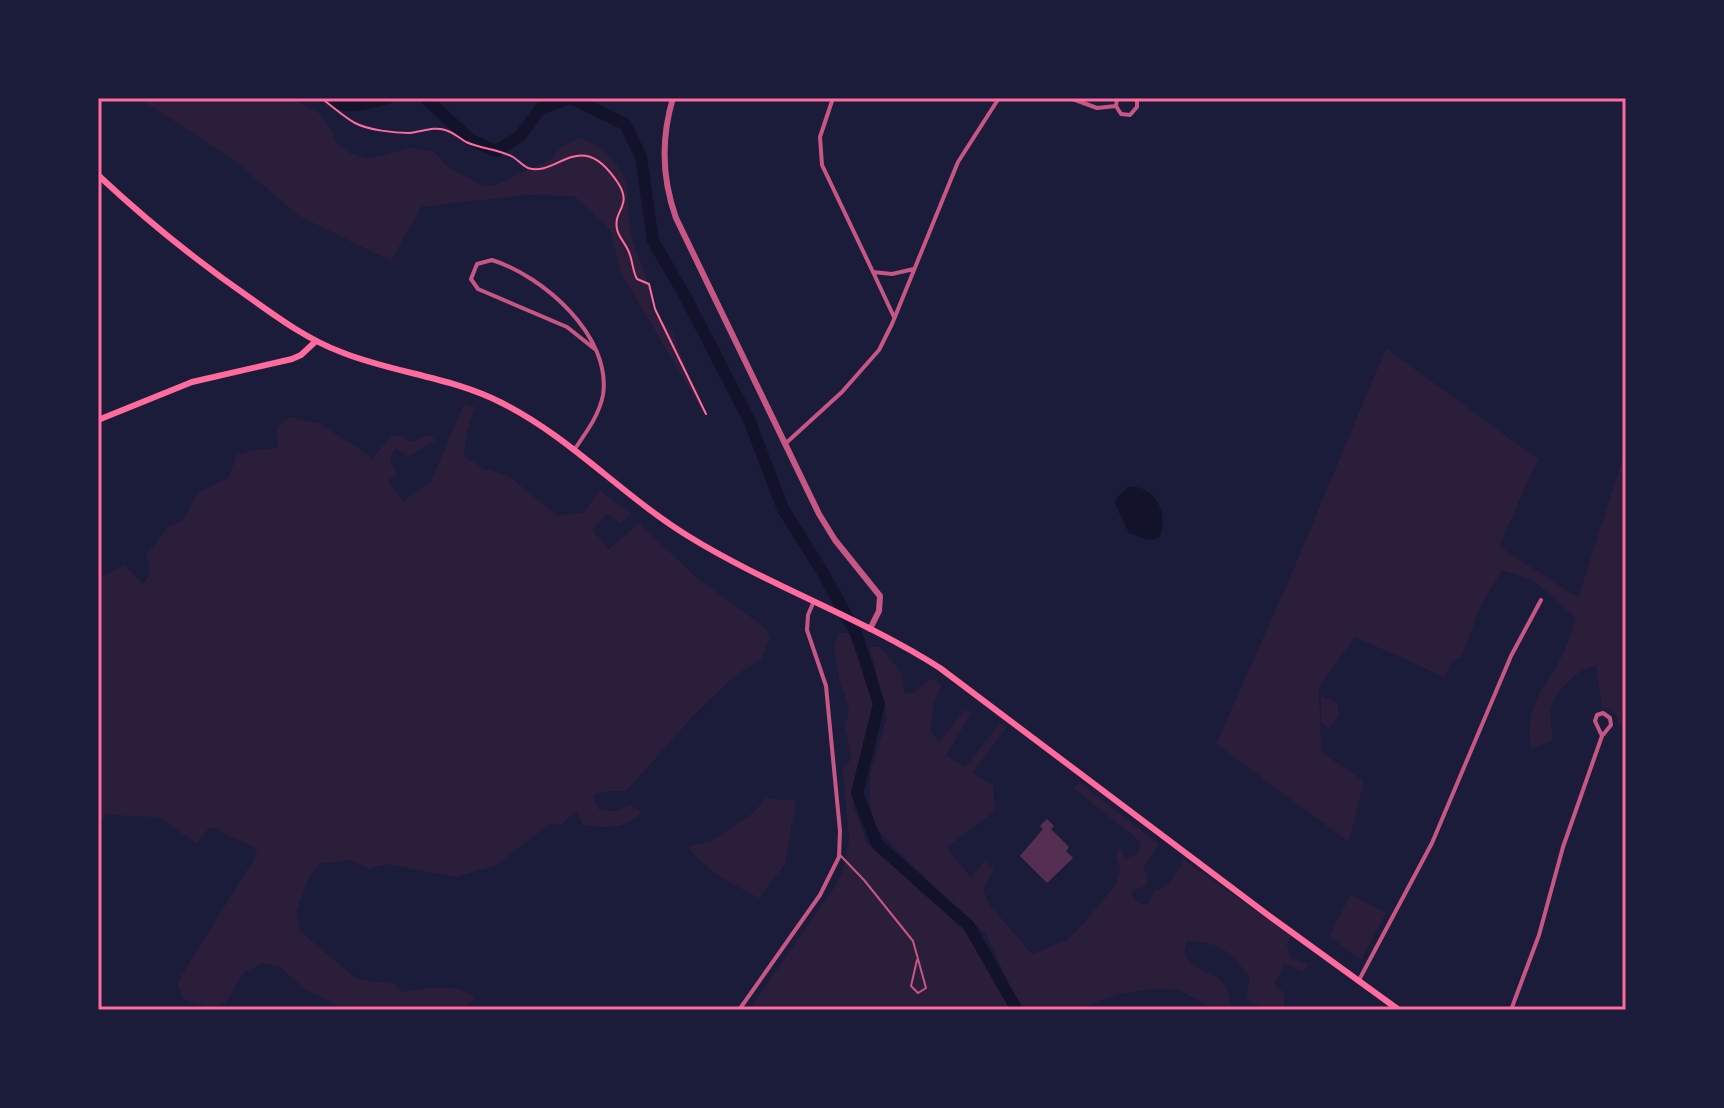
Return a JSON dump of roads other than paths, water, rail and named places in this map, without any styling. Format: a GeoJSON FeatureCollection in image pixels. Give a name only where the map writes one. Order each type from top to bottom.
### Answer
{"type":"FeatureCollection","features":[{"type":"Feature","properties":{"kind":"main road"},"geometry":{"type":"LineString","coordinates":[[98,175],[153,226],[200,263],[316,341],[374,364],[487,396],[523,414],[678,530],[716,553],[914,652],[960,681],[1266,914],[1399,1010]]}},
{"type":"Feature","properties":{"kind":"main road"},"geometry":{"type":"LineString","coordinates":[[98,420],[192,382],[292,359],[316,341]]}},
{"type":"Feature","properties":{"kind":"street"},"geometry":{"type":"LineString","coordinates":[[673,98],[666,125],[665,158],[673,211],[824,523],[879,593],[880,607],[870,629]]}},
{"type":"Feature","properties":{"kind":"street"},"geometry":{"type":"LineString","coordinates":[[833,98],[820,137],[822,165],[895,319]]}},
{"type":"Feature","properties":{"kind":"street"},"geometry":{"type":"LineString","coordinates":[[785,444],[842,392],[873,358],[895,319],[960,157],[999,98]]}},
{"type":"Feature","properties":{"kind":"street"},"geometry":{"type":"LineString","coordinates":[[1070,98],[1097,108],[1116,106]]}},
{"type":"Feature","properties":{"kind":"street"},"geometry":{"type":"LineString","coordinates":[[1117,98],[1116,106],[1121,114],[1130,115],[1137,109],[1137,98]]}},
{"type":"Feature","properties":{"kind":"street"},"geometry":{"type":"LineString","coordinates":[[574,450],[595,418],[602,396],[603,376],[596,350],[583,325],[541,287],[498,262],[489,259],[477,264],[471,279],[478,289],[567,327],[596,350]]}},
{"type":"Feature","properties":{"kind":"street"},"geometry":{"type":"LineString","coordinates":[[873,272],[892,274],[914,269]]}},
{"type":"Feature","properties":{"kind":"street"},"geometry":{"type":"LineString","coordinates":[[1359,981],[1432,843],[1511,656],[1541,600]]}},
{"type":"Feature","properties":{"kind":"street"},"geometry":{"type":"LineString","coordinates":[[739,1010],[820,895],[840,854],[826,686],[807,624],[814,601]]}},
{"type":"Feature","properties":{"kind":"street"},"geometry":{"type":"LineString","coordinates":[[1511,1010],[1539,935],[1563,847],[1602,736],[1611,725],[1610,718],[1603,713],[1597,715],[1595,721],[1602,736]]}},
{"type":"Feature","properties":{"kind":"lane"},"geometry":{"type":"LineString","coordinates":[[840,854],[913,941],[926,988],[918,993],[911,986],[917,960]]}},
{"type":"Feature","properties":{"kind":"waterway"},"geometry":{"type":"LineString","coordinates":[[330,98],[351,105],[388,98]]}},
{"type":"Feature","properties":{"kind":"waterway"},"geometry":{"type":"LineString","coordinates":[[425,98],[471,140],[496,151],[519,137],[541,108],[571,98],[625,124],[641,157],[653,241],[750,422],[783,509],[856,633],[879,704],[857,793],[877,844],[969,926],[1017,1010]]}}]}
